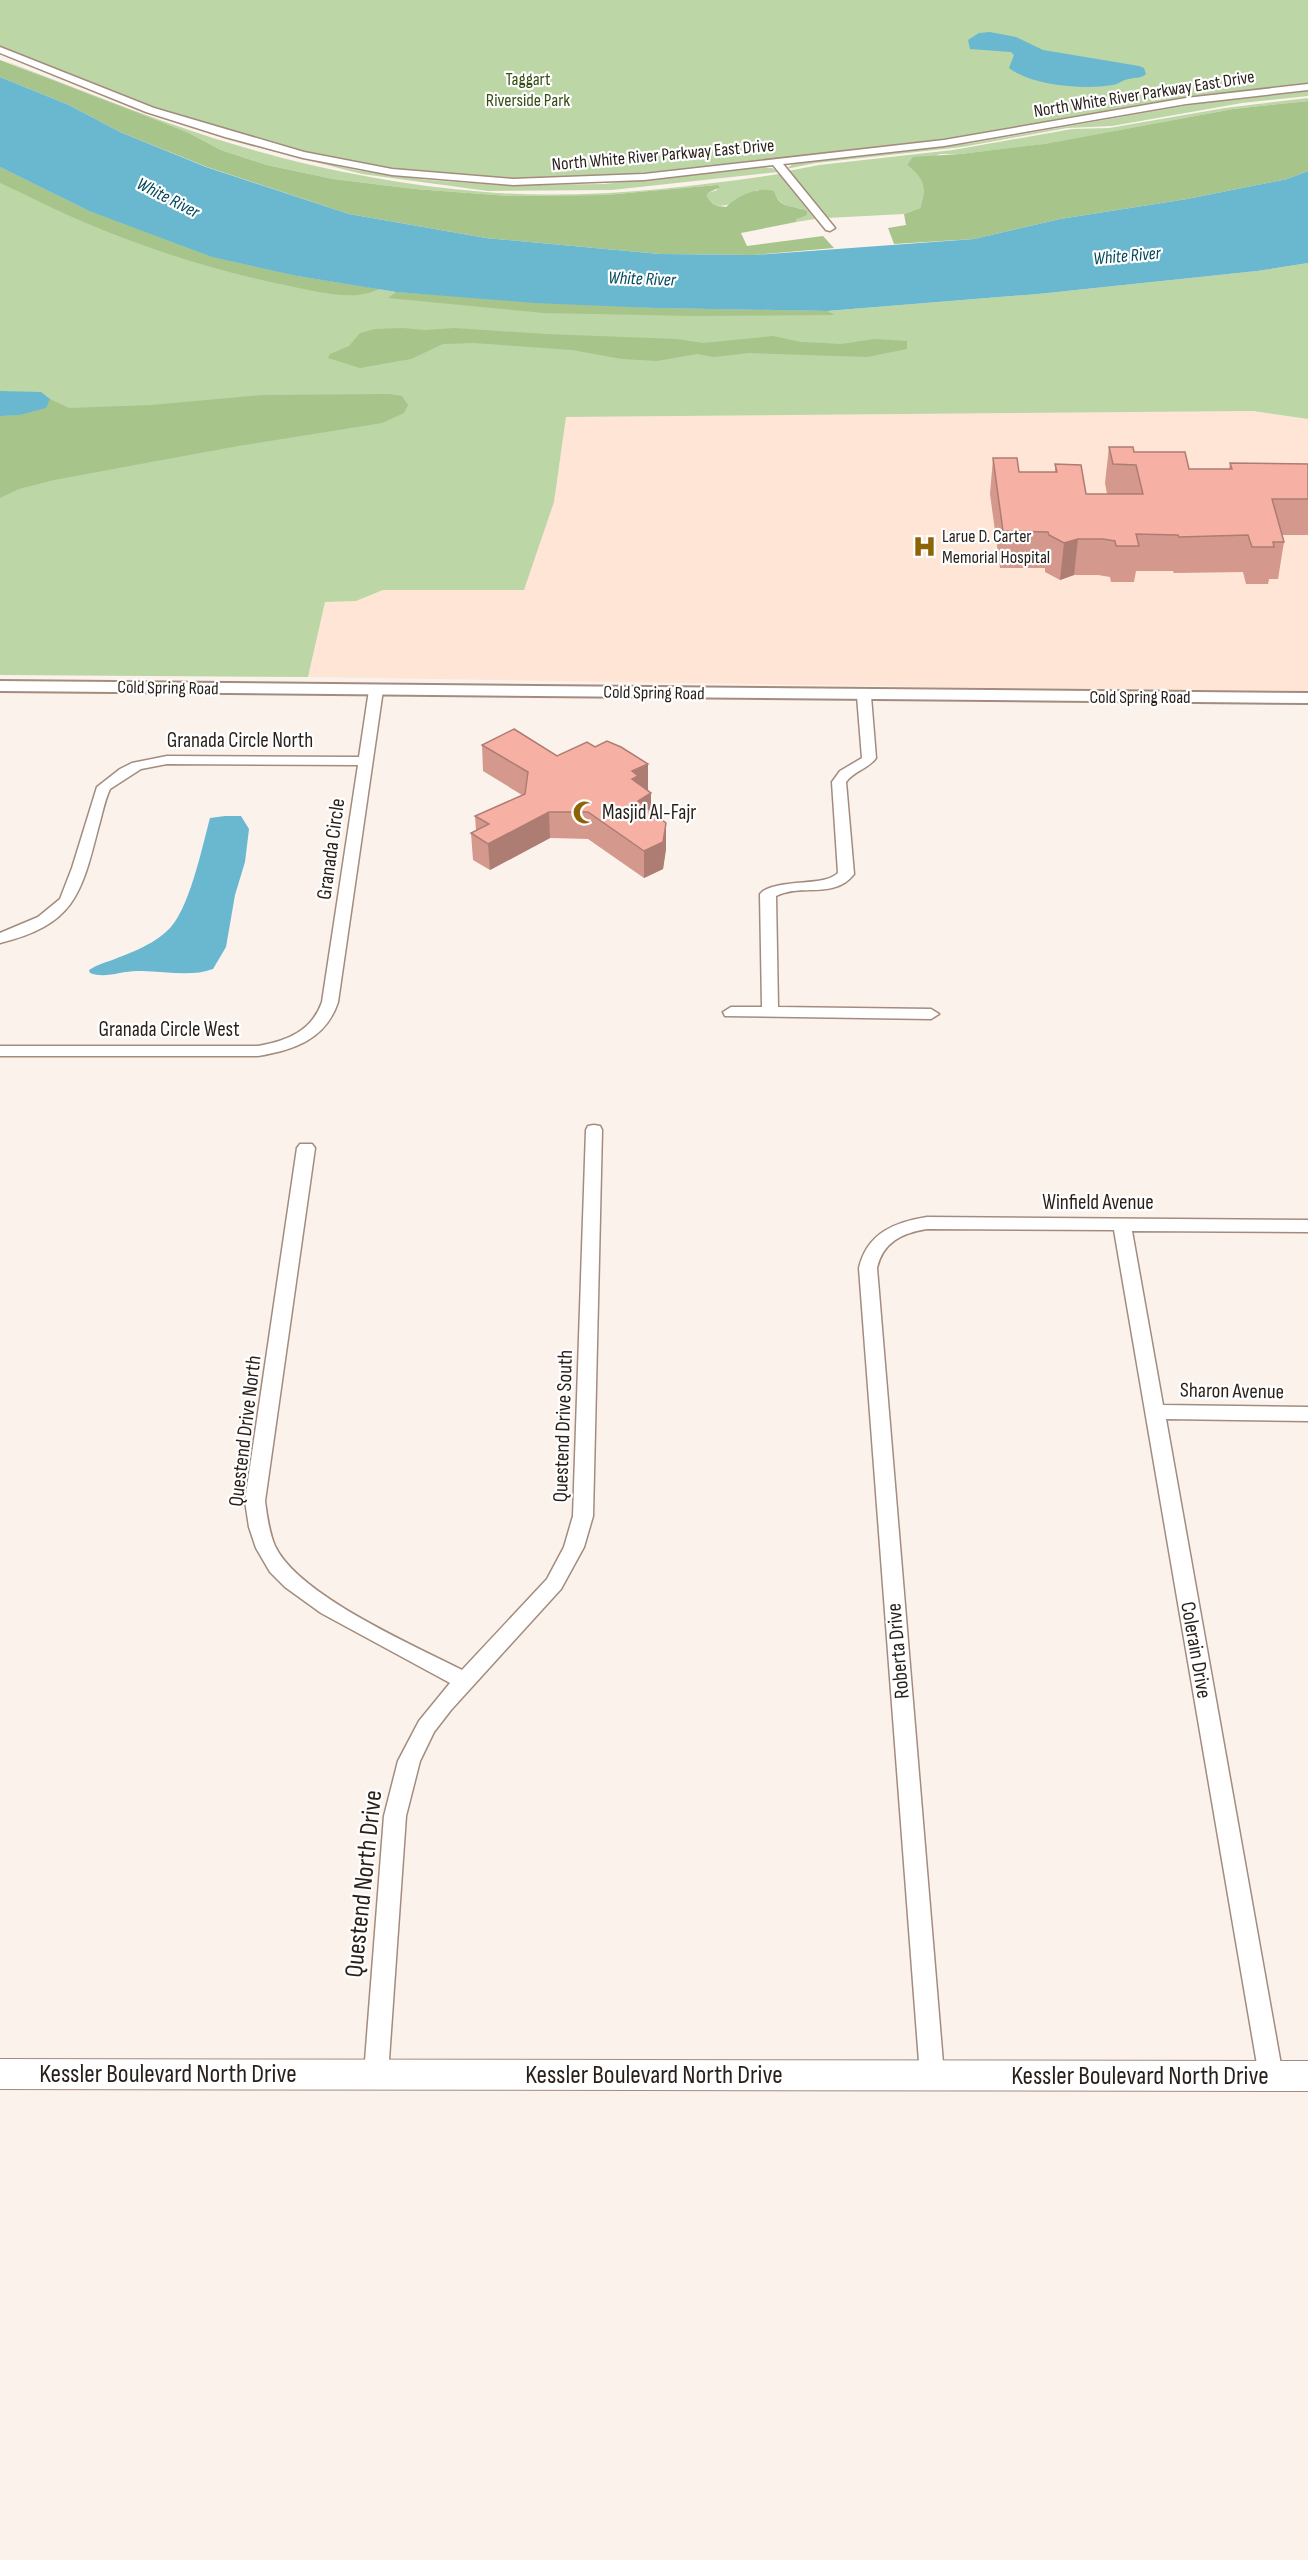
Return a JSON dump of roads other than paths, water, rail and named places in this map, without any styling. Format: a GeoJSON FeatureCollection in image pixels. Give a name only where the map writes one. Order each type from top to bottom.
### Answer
{"type":"FeatureCollection","features":[{"type":"Feature","properties":{"kind":"main road","name":"Kessler Boulevard North Drive"},"geometry":{"type":"LineString","coordinates":[[0,2074],[1308,2076]]}},
{"type":"Feature","properties":{"kind":"street","name":"North White River Parkway East Drive"},"geometry":{"type":"LineString","coordinates":[[0,50],[122,100],[195,125],[312,157],[387,172],[476,180],[552,182],[644,177],[954,142],[1186,101],[1308,87]]}},
{"type":"Feature","properties":{"kind":"street"},"geometry":{"type":"LineString","coordinates":[[776,162],[830,228]]}},
{"type":"Feature","properties":{"kind":"street","name":"Cold Spring Road"},"geometry":{"type":"LineString","coordinates":[[0,686],[864,696],[1308,698]]}},
{"type":"Feature","properties":{"kind":"street","name":"Granada Circle"},"geometry":{"type":"LineString","coordinates":[[326,1014],[332,991],[376,690]]}},
{"type":"Feature","properties":{"kind":"street"},"geometry":{"type":"LineString","coordinates":[[770,1013],[768,894],[787,885],[833,884],[840,881],[846,874],[839,782],[843,774],[861,766],[869,758],[864,696]]}},
{"type":"Feature","properties":{"kind":"street","name":"Granada Circle North"},"geometry":{"type":"LineString","coordinates":[[0,938],[49,917],[68,899],[100,795],[104,787],[130,769],[152,762],[175,759],[365,761]]}},
{"type":"Feature","properties":{"kind":"street"},"geometry":{"type":"LineString","coordinates":[[731,1012],[931,1014]]}},
{"type":"Feature","properties":{"kind":"street","name":"Granada Circle West"},"geometry":{"type":"LineString","coordinates":[[0,1051],[258,1051],[299,1040],[321,1023],[326,1014]]}},
{"type":"Feature","properties":{"kind":"street","name":"Questend Drive South"},"geometry":{"type":"LineString","coordinates":[[464,1681],[554,1584],[574,1547],[583,1516],[594,1130]]}},
{"type":"Feature","properties":{"kind":"street","name":"Questend Drive North"},"geometry":{"type":"LineString","coordinates":[[306,1148],[255,1501],[258,1531],[275,1566],[305,1595],[464,1681]]}},
{"type":"Feature","properties":{"kind":"street","name":"Winfield Avenue"},"geometry":{"type":"LineString","coordinates":[[890,1234],[912,1226],[937,1223],[1308,1226]]}},
{"type":"Feature","properties":{"kind":"street","name":"Colerain Drive"},"geometry":{"type":"LineString","coordinates":[[1122,1224],[1271,2076]]}},
{"type":"Feature","properties":{"kind":"street","name":"Roberta Drive"},"geometry":{"type":"LineString","coordinates":[[890,1234],[873,1252],[868,1268],[932,2075]]}},
{"type":"Feature","properties":{"kind":"street","name":"Sharon Avenue"},"geometry":{"type":"LineString","coordinates":[[1155,1412],[1308,1414]]}},
{"type":"Feature","properties":{"kind":"street","name":"Questend North Drive"},"geometry":{"type":"LineString","coordinates":[[376,2074],[395,1816],[400,1788],[409,1761],[426,1727],[464,1681]]}},
{"type":"Feature","properties":{"kind":"water"},"geometry":{"type":"Polygon","coordinates":[[[990,32],[1016,37],[1043,50],[1139,66],[1144,68],[1146,74],[1142,77],[1101,86],[1073,87],[1044,83],[1009,68],[1014,55],[1011,52],[970,49],[968,40],[979,33],[990,32]]]}},
{"type":"Feature","properties":{"kind":"water","name":"White River"},"geometry":{"type":"Polygon","coordinates":[[[0,77],[69,105],[120,132],[206,167],[349,214],[486,238],[660,254],[754,255],[974,239],[1060,219],[1187,199],[1287,179],[1308,171],[1308,263],[1257,271],[1038,294],[827,311],[535,303],[396,292],[297,276],[212,257],[89,211],[0,167],[0,77]]]}},
{"type":"Feature","properties":{"kind":"water"},"geometry":{"type":"Polygon","coordinates":[[[0,391],[41,392],[50,399],[46,408],[20,415],[0,416],[0,391]]]}},
{"type":"Feature","properties":{"kind":"water"},"geometry":{"type":"Polygon","coordinates":[[[241,816],[249,829],[245,862],[235,895],[226,947],[213,969],[195,973],[131,971],[96,975],[90,973],[89,970],[96,966],[143,947],[160,937],[175,922],[188,895],[210,818],[241,816]]]}},
{"type":"Feature","properties":{"kind":"place","name":"Larue D. Carter Memorial Hospital"},"geometry":{"type":"Point","coordinates":[924,546]}},
{"type":"Feature","properties":{"kind":"place","name":"Masjid Al-Fajr"},"geometry":{"type":"Point","coordinates":[584,812]}},
{"type":"Feature","properties":{"kind":"park label","name":"Taggart Riverside Park"},"geometry":{"type":"Point","coordinates":[528,89]}}]}
